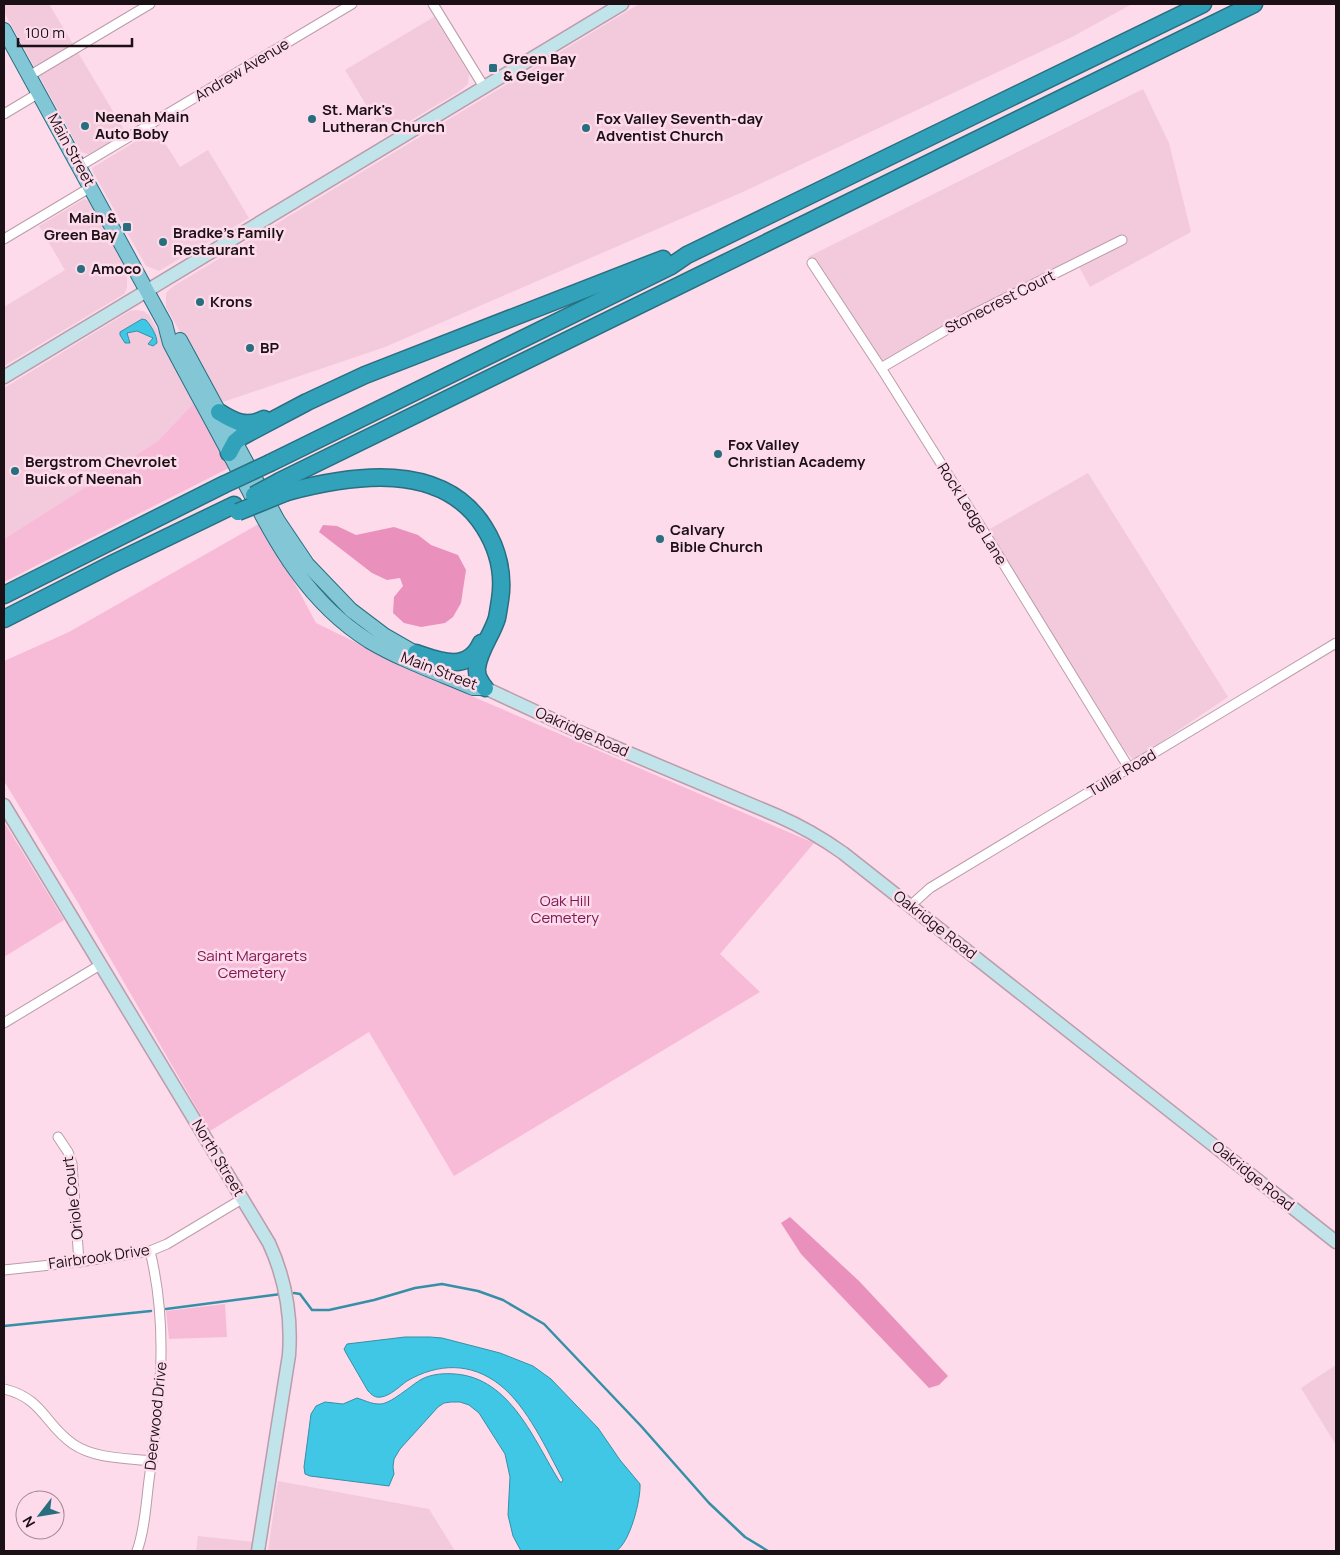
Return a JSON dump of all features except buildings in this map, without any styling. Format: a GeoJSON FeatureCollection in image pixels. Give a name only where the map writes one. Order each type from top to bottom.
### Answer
{"type":"FeatureCollection","features":[{"type":"Feature","properties":{"kind":"highway"},"geometry":{"type":"LineString","coordinates":[[4,595],[671,266],[687,255],[1203,4]]}},
{"type":"Feature","properties":{"kind":"highway"},"geometry":{"type":"LineString","coordinates":[[4,619],[112,564],[284,487],[1254,4]]}},
{"type":"Feature","properties":{"kind":"highway"},"geometry":{"type":"LineString","coordinates":[[232,448],[241,437],[341,385],[659,261],[687,255]]}},
{"type":"Feature","properties":{"kind":"highway"},"geometry":{"type":"LineString","coordinates":[[219,412],[238,423],[254,424],[320,390],[341,385]]}},
{"type":"Feature","properties":{"kind":"highway"},"geometry":{"type":"LineString","coordinates":[[284,487],[380,477],[401,478],[423,483],[447,492],[471,511],[481,522],[493,544],[501,574],[497,617],[477,668],[484,688]]}},
{"type":"Feature","properties":{"kind":"highway"},"geometry":{"type":"LineString","coordinates":[[416,653],[450,663],[467,659],[479,647],[493,616],[498,610]]}},
{"type":"Feature","properties":{"kind":"main road","name":"Main Street"},"geometry":{"type":"LineString","coordinates":[[4,30],[165,324],[178,338],[219,412],[232,448],[285,557],[320,602],[368,640],[388,651],[473,688],[484,688]]}},
{"type":"Feature","properties":{"kind":"main road","name":"Main Street"},"geometry":{"type":"LineString","coordinates":[[165,324],[170,343],[232,448],[307,564],[351,610],[384,634],[433,663],[476,681],[484,688]]}},
{"type":"Feature","properties":{"kind":"street"},"geometry":{"type":"LineString","coordinates":[[30,76],[150,4]]}},
{"type":"Feature","properties":{"kind":"street","name":"Andrew Avenue"},"geometry":{"type":"LineString","coordinates":[[80,166],[352,4]]}},
{"type":"Feature","properties":{"kind":"street"},"geometry":{"type":"LineString","coordinates":[[434,4],[484,87]]}},
{"type":"Feature","properties":{"kind":"street"},"geometry":{"type":"LineString","coordinates":[[4,377],[622,4]]}},
{"type":"Feature","properties":{"kind":"street"},"geometry":{"type":"LineString","coordinates":[[4,114],[39,93]]}},
{"type":"Feature","properties":{"kind":"street"},"geometry":{"type":"LineString","coordinates":[[4,239],[91,187]]}},
{"type":"Feature","properties":{"kind":"street","name":"Stonecrest Court"},"geometry":{"type":"LineString","coordinates":[[881,368],[968,317],[1122,240]]}},
{"type":"Feature","properties":{"kind":"street","name":"Rock Ledge Lane"},"geometry":{"type":"LineString","coordinates":[[812,263],[881,368],[1129,768]]}},
{"type":"Feature","properties":{"kind":"street","name":"Tullar Road"},"geometry":{"type":"LineString","coordinates":[[910,906],[930,888],[1336,643]]}},
{"type":"Feature","properties":{"kind":"street","name":"Oakridge Road"},"geometry":{"type":"LineString","coordinates":[[484,688],[586,735],[804,828],[843,853],[1336,1242]]}},
{"type":"Feature","properties":{"kind":"street","name":"North Street"},"geometry":{"type":"LineString","coordinates":[[4,805],[269,1244],[277,1261],[285,1286],[290,1315],[289,1355],[258,1551]]}},
{"type":"Feature","properties":{"kind":"street"},"geometry":{"type":"LineString","coordinates":[[4,1023],[100,965]]}},
{"type":"Feature","properties":{"kind":"street","name":"Oriole Court"},"geometry":{"type":"LineString","coordinates":[[58,1137],[68,1152],[72,1164],[79,1262]]}},
{"type":"Feature","properties":{"kind":"street","name":"Fairbrook Drive"},"geometry":{"type":"LineString","coordinates":[[4,1270],[150,1252],[167,1244],[242,1199]]}},
{"type":"Feature","properties":{"kind":"street","name":"Deerwood Drive"},"geometry":{"type":"LineString","coordinates":[[137,1551],[141,1538],[161,1391],[162,1359],[159,1310],[150,1252]]}},
{"type":"Feature","properties":{"kind":"street"},"geometry":{"type":"LineString","coordinates":[[4,1390],[19,1394],[34,1403],[67,1440],[80,1449],[106,1456],[152,1461]]}},
{"type":"Feature","properties":{"kind":"shaded area"},"geometry":{"type":"Polygon","coordinates":[[[4,4],[49,4],[126,133],[88,154],[81,152],[4,12],[4,4]]]}},
{"type":"Feature","properties":{"kind":"shaded area"},"geometry":{"type":"Polygon","coordinates":[[[639,4],[1132,4],[1072,37],[745,191],[385,347],[220,403],[166,307],[166,293],[172,287],[639,4]]]}},
{"type":"Feature","properties":{"kind":"shaded area"},"geometry":{"type":"Polygon","coordinates":[[[434,17],[469,74],[468,84],[460,91],[385,136],[345,70],[434,17]]]}},
{"type":"Feature","properties":{"kind":"shaded area"},"geometry":{"type":"Polygon","coordinates":[[[1143,89],[1169,143],[1191,232],[1090,287],[1077,263],[881,368],[808,257],[1143,89]]]}},
{"type":"Feature","properties":{"kind":"shaded area"},"geometry":{"type":"Polygon","coordinates":[[[156,129],[180,167],[208,150],[249,218],[159,271],[146,266],[92,168],[156,129]]]}},
{"type":"Feature","properties":{"kind":"shaded area"},"geometry":{"type":"Polygon","coordinates":[[[84,199],[89,201],[127,272],[127,288],[124,294],[4,366],[4,307],[65,270],[39,226],[84,199]]]}},
{"type":"Feature","properties":{"kind":"shaded area"},"geometry":{"type":"Polygon","coordinates":[[[130,311],[143,311],[149,315],[196,402],[158,441],[4,539],[4,388],[130,311]]]}},
{"type":"Feature","properties":{"kind":"shaded area"},"geometry":{"type":"Polygon","coordinates":[[[1088,473],[1228,697],[1134,760],[1126,752],[988,530],[1088,473]]]}},
{"type":"Feature","properties":{"kind":"shaded area"},"geometry":{"type":"Polygon","coordinates":[[[323,525],[337,526],[356,535],[394,527],[418,535],[431,545],[458,555],[466,570],[461,603],[453,617],[445,623],[421,627],[404,623],[393,613],[394,597],[403,586],[400,578],[387,580],[372,573],[319,532],[323,525]]]}},
{"type":"Feature","properties":{"kind":"shaded area"},"geometry":{"type":"Polygon","coordinates":[[[790,1217],[859,1281],[948,1376],[939,1385],[929,1388],[801,1254],[781,1223],[790,1217]]]}},
{"type":"Feature","properties":{"kind":"shaded area"},"geometry":{"type":"Polygon","coordinates":[[[1336,1365],[1336,1445],[1301,1388],[1336,1365]]]}},
{"type":"Feature","properties":{"kind":"shaded area"},"geometry":{"type":"Polygon","coordinates":[[[278,1481],[429,1509],[455,1551],[268,1551],[278,1481]]]}},
{"type":"Feature","properties":{"kind":"shaded area"},"geometry":{"type":"Polygon","coordinates":[[[198,1536],[255,1542],[253,1551],[196,1551],[198,1536]]]}},
{"type":"Feature","properties":{"kind":"green space"},"geometry":{"type":"Polygon","coordinates":[[[196,402],[231,467],[4,582],[4,539],[158,441],[196,402]]]}},
{"type":"Feature","properties":{"kind":"green space","name":"Oak Hill Cemetery"},"geometry":{"type":"Polygon","coordinates":[[[262,522],[316,623],[427,677],[814,843],[720,954],[760,992],[454,1176],[369,1032],[210,1131],[77,901],[4,781],[4,661],[69,632],[262,522]]]}},
{"type":"Feature","properties":{"kind":"green space"},"geometry":{"type":"Polygon","coordinates":[[[4,822],[64,920],[4,957],[4,822]]]}},
{"type":"Feature","properties":{"kind":"green space"},"geometry":{"type":"Polygon","coordinates":[[[225,1304],[227,1337],[169,1339],[166,1311],[225,1304]]]}},
{"type":"Feature","properties":{"kind":"water"},"geometry":{"type":"Polygon","coordinates":[[[142,319],[146,320],[152,328],[157,343],[153,346],[148,344],[153,338],[137,331],[127,333],[130,343],[125,343],[120,332],[142,319]]]}},
{"type":"Feature","properties":{"kind":"water"},"geometry":{"type":"Polygon","coordinates":[[[405,1337],[442,1338],[500,1353],[533,1366],[551,1379],[598,1428],[620,1460],[640,1484],[639,1500],[634,1520],[621,1546],[616,1551],[521,1551],[513,1536],[508,1515],[510,1477],[505,1454],[479,1413],[469,1405],[460,1402],[444,1403],[438,1407],[400,1449],[394,1459],[394,1474],[389,1486],[305,1474],[304,1467],[311,1414],[316,1406],[325,1402],[343,1404],[357,1398],[373,1403],[384,1403],[395,1398],[422,1379],[434,1375],[455,1374],[475,1378],[491,1387],[506,1399],[519,1414],[560,1482],[562,1482],[563,1480],[528,1416],[510,1394],[489,1377],[466,1369],[442,1368],[419,1375],[384,1396],[377,1397],[371,1394],[344,1349],[347,1344],[405,1337]]]}},
{"type":"Feature","properties":{"kind":"waterway"},"geometry":{"type":"LineString","coordinates":[[294,1293],[300,1294],[312,1310],[329,1310],[415,1288],[442,1284],[478,1291],[503,1300],[544,1324],[641,1426],[709,1503],[745,1537],[768,1551]]}},
{"type":"Feature","properties":{"kind":"waterway"},"geometry":{"type":"LineString","coordinates":[[166,1309],[281,1294]]}},
{"type":"Feature","properties":{"kind":"waterway"},"geometry":{"type":"LineString","coordinates":[[4,1326],[151,1311]]}},
{"type":"Feature","properties":{"kind":"place","name":"Green Bay & Geiger"},"geometry":{"type":"Point","coordinates":[493,68]}},
{"type":"Feature","properties":{"kind":"place","name":"St. Mark's Lutheran Church"},"geometry":{"type":"Point","coordinates":[312,119]}},
{"type":"Feature","properties":{"kind":"place","name":"Neenah Main Auto Boby"},"geometry":{"type":"Point","coordinates":[85,126]}},
{"type":"Feature","properties":{"kind":"place","name":"Fox Valley Seventh-day Adventist Church"},"geometry":{"type":"Point","coordinates":[586,128]}},
{"type":"Feature","properties":{"kind":"place","name":"Main & Green Bay"},"geometry":{"type":"Point","coordinates":[127,227]}},
{"type":"Feature","properties":{"kind":"place","name":"Bradke's Family Restaurant"},"geometry":{"type":"Point","coordinates":[163,242]}},
{"type":"Feature","properties":{"kind":"place","name":"Amoco"},"geometry":{"type":"Point","coordinates":[81,269]}},
{"type":"Feature","properties":{"kind":"place","name":"Krons"},"geometry":{"type":"Point","coordinates":[200,302]}},
{"type":"Feature","properties":{"kind":"place","name":"BP"},"geometry":{"type":"Point","coordinates":[250,348]}},
{"type":"Feature","properties":{"kind":"place","name":"Fox Valley Christian Academy"},"geometry":{"type":"Point","coordinates":[718,454]}},
{"type":"Feature","properties":{"kind":"place","name":"Bergstrom Chevrolet Buick of Neenah"},"geometry":{"type":"Point","coordinates":[15,471]}},
{"type":"Feature","properties":{"kind":"place","name":"Calvary Bible Church"},"geometry":{"type":"Point","coordinates":[660,539]}},
{"type":"Feature","properties":{"kind":"park label","name":"Saint Margarets Cemetery"},"geometry":{"type":"Point","coordinates":[252,964]}}]}
